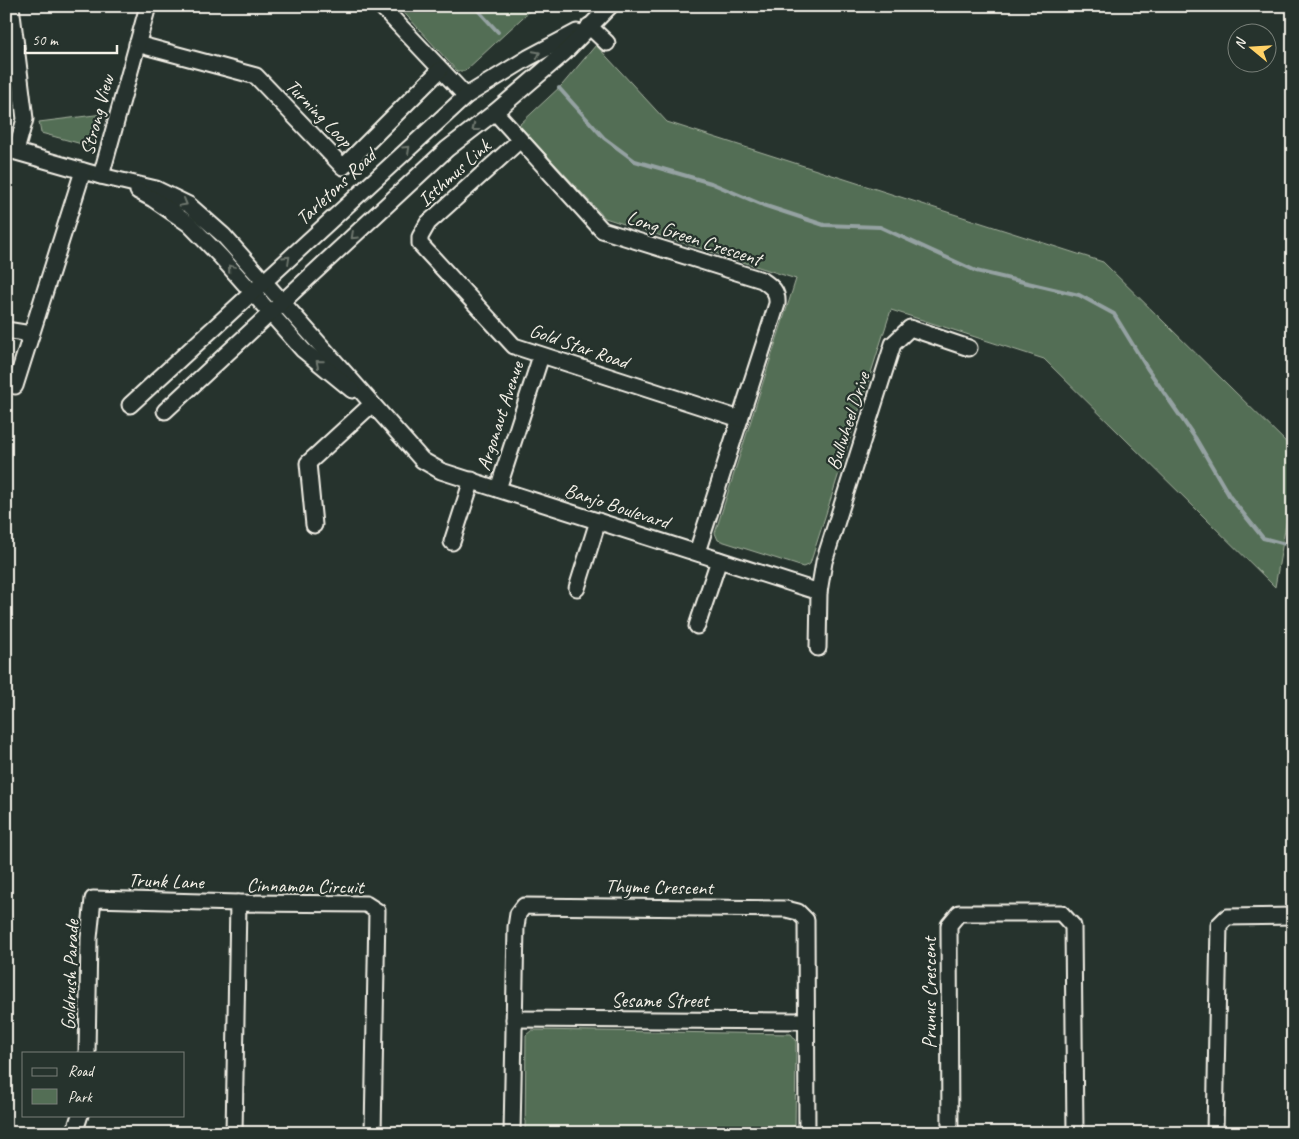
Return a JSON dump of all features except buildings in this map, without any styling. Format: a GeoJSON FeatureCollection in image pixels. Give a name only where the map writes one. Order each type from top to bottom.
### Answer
{"type":"FeatureCollection","features":[{"type":"Feature","properties":{"kind":"street"},"geometry":{"type":"LineString","coordinates":[[12,6],[25,119],[11,150],[122,182]]}},
{"type":"Feature","properties":{"kind":"street","name":"Strong View"},"geometry":{"type":"LineString","coordinates":[[101,176],[148,6]]}},
{"type":"Feature","properties":{"kind":"street"},"geometry":{"type":"LineString","coordinates":[[381,6],[466,96]]}},
{"type":"Feature","properties":{"kind":"street","name":"Tarletons Road"},"geometry":{"type":"LineString","coordinates":[[165,410],[278,298],[447,150],[564,53],[610,6]]}},
{"type":"Feature","properties":{"kind":"street"},"geometry":{"type":"LineString","coordinates":[[589,26],[607,43]]}},
{"type":"Feature","properties":{"kind":"street","name":"Tarletons Road"},"geometry":{"type":"LineString","coordinates":[[130,405],[466,96],[528,58],[589,26]]}},
{"type":"Feature","properties":{"kind":"street","name":"Turning Loop"},"geometry":{"type":"LineString","coordinates":[[137,44],[256,76],[343,167],[440,70]]}},
{"type":"Feature","properties":{"kind":"street","name":"Long Green Crescent"},"geometry":{"type":"LineString","coordinates":[[495,112],[602,230],[762,280],[773,287],[778,296],[697,552]]}},
{"type":"Feature","properties":{"kind":"street","name":"Isthmus Link"},"geometry":{"type":"LineString","coordinates":[[420,237],[428,223],[519,140]]}},
{"type":"Feature","properties":{"kind":"street"},"geometry":{"type":"LineString","coordinates":[[15,386],[83,171]]}},
{"type":"Feature","properties":{"kind":"street","name":"Banjo Boulevard"},"geometry":{"type":"LineString","coordinates":[[122,182],[156,189],[189,205],[223,235],[340,366],[371,405],[422,460],[441,471],[819,592]]}},
{"type":"Feature","properties":{"kind":"street","name":"Banjo Boulevard"},"geometry":{"type":"LineString","coordinates":[[122,182],[153,199],[189,224],[221,256],[303,350],[371,405]]}},
{"type":"Feature","properties":{"kind":"street","name":"Gold Star Road"},"geometry":{"type":"LineString","coordinates":[[420,237],[420,244],[514,346],[740,419]]}},
{"type":"Feature","properties":{"kind":"street","name":"Bullwheel Drive"},"geometry":{"type":"LineString","coordinates":[[819,592],[824,562],[893,344],[910,328],[969,348]]}},
{"type":"Feature","properties":{"kind":"street"},"geometry":{"type":"LineString","coordinates":[[6,330],[31,334]]}},
{"type":"Feature","properties":{"kind":"street","name":"Argonaut Avenue"},"geometry":{"type":"LineString","coordinates":[[498,489],[541,356]]}},
{"type":"Feature","properties":{"kind":"street"},"geometry":{"type":"LineString","coordinates":[[314,525],[308,463],[371,405]]}},
{"type":"Feature","properties":{"kind":"street"},"geometry":{"type":"LineString","coordinates":[[452,542],[472,480]]}},
{"type":"Feature","properties":{"kind":"street"},"geometry":{"type":"LineString","coordinates":[[578,588],[598,521]]}},
{"type":"Feature","properties":{"kind":"street"},"geometry":{"type":"LineString","coordinates":[[697,626],[719,560]]}},
{"type":"Feature","properties":{"kind":"street"},"geometry":{"type":"LineString","coordinates":[[818,648],[819,592]]}},
{"type":"Feature","properties":{"kind":"street","name":"Trunk Lane"},"geometry":{"type":"LineString","coordinates":[[93,899],[238,903]]}},
{"type":"Feature","properties":{"kind":"street","name":"Goldrush Parade"},"geometry":{"type":"LineString","coordinates":[[87,1052],[89,938],[93,899]]}},
{"type":"Feature","properties":{"kind":"street","name":"Cinnamon Circuit"},"geometry":{"type":"LineString","coordinates":[[234,1133],[238,903],[366,904],[376,911],[373,1133]]}},
{"type":"Feature","properties":{"kind":"street","name":"Thyme Crescent"},"geometry":{"type":"LineString","coordinates":[[512,1133],[516,926],[518,914],[524,906],[776,909],[798,912],[806,920],[807,1133]]}},
{"type":"Feature","properties":{"kind":"street","name":"Prunus Crescent"},"geometry":{"type":"LineString","coordinates":[[950,1133],[949,926],[959,913],[1061,913],[1073,926],[1075,1133]]}},
{"type":"Feature","properties":{"kind":"street"},"geometry":{"type":"LineString","coordinates":[[1215,1133],[1219,925],[1227,917],[1293,916]]}},
{"type":"Feature","properties":{"kind":"street","name":"Sesame Street"},"geometry":{"type":"LineString","coordinates":[[514,1019],[806,1021]]}},
{"type":"Feature","properties":{"kind":"street"},"geometry":{"type":"LineString","coordinates":[[74,1133],[80,1116]]}},
{"type":"Feature","properties":{"kind":"green space"},"geometry":{"type":"Polygon","coordinates":[[[398,6],[535,6],[465,71],[457,71],[398,6]]]}},
{"type":"Feature","properties":{"kind":"green space"},"geometry":{"type":"Polygon","coordinates":[[[596,45],[667,122],[1103,262],[1293,449],[1293,484],[1275,587],[1044,359],[891,310],[810,564],[803,567],[718,540],[715,533],[796,279],[605,218],[519,125],[562,85],[596,45]]]}},
{"type":"Feature","properties":{"kind":"green space"},"geometry":{"type":"Polygon","coordinates":[[[103,114],[93,147],[41,133],[39,122],[103,114]]]}},
{"type":"Feature","properties":{"kind":"green space"},"geometry":{"type":"Polygon","coordinates":[[[532,1030],[791,1034],[796,1040],[795,1133],[525,1133],[526,1035],[532,1030]]]}},
{"type":"Feature","properties":{"kind":"waterway"},"geometry":{"type":"LineString","coordinates":[[474,6],[498,32]]}},
{"type":"Feature","properties":{"kind":"waterway"},"geometry":{"type":"LineString","coordinates":[[559,88],[604,138],[635,161],[711,183],[763,205],[824,225],[880,227],[976,271],[1079,295],[1114,314],[1147,368],[1196,439],[1230,497],[1263,538],[1293,546]]}}]}
